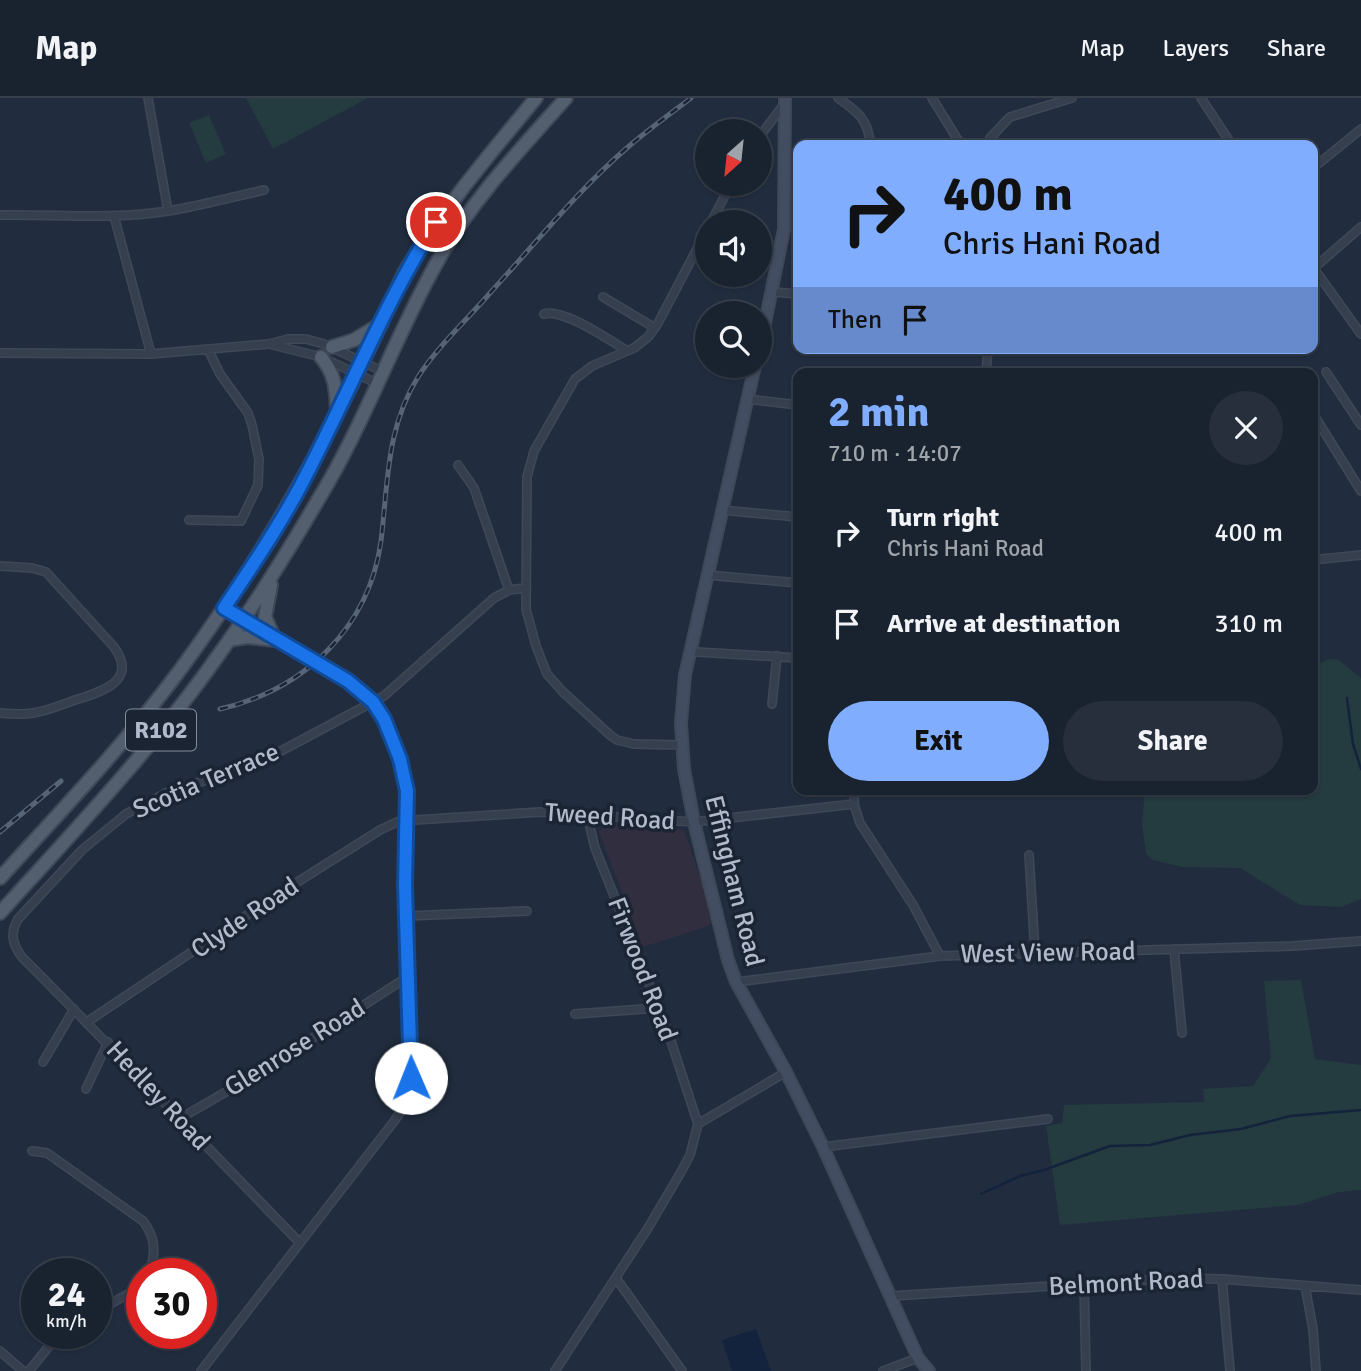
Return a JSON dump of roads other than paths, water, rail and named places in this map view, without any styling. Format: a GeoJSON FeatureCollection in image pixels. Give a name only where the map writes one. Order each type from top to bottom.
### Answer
{"type":"FeatureCollection","features":[{"type":"Feature","properties":{"kind":"main road","name":"R102"},"geometry":{"type":"LineString","coordinates":[[0,878],[116,751],[180,670],[224,608],[262,551],[300,486],[404,274],[463,185],[536,98]]}},
{"type":"Feature","properties":{"kind":"main road","name":"R102"},"geometry":{"type":"LineString","coordinates":[[0,914],[134,763],[243,620],[344,454],[446,247],[517,155],[566,98]]}},
{"type":"Feature","properties":{"kind":"main road"},"geometry":{"type":"LineString","coordinates":[[332,347],[354,340],[382,323]]}},
{"type":"Feature","properties":{"kind":"main road"},"geometry":{"type":"LineString","coordinates":[[321,357],[330,368],[336,385],[337,414]]}},
{"type":"Feature","properties":{"kind":"main road"},"geometry":{"type":"LineString","coordinates":[[229,640],[247,637],[275,640],[265,617],[273,574]]}},
{"type":"Feature","properties":{"kind":"street"},"geometry":{"type":"LineString","coordinates":[[148,98],[168,211]]}},
{"type":"Feature","properties":{"kind":"street"},"geometry":{"type":"LineString","coordinates":[[838,98],[862,116],[869,140]]}},
{"type":"Feature","properties":{"kind":"street"},"geometry":{"type":"LineString","coordinates":[[932,98],[958,140]]}},
{"type":"Feature","properties":{"kind":"street"},"geometry":{"type":"LineString","coordinates":[[990,138],[1010,117],[1072,98]]}},
{"type":"Feature","properties":{"kind":"street"},"geometry":{"type":"LineString","coordinates":[[1201,98],[1229,140]]}},
{"type":"Feature","properties":{"kind":"street"},"geometry":{"type":"LineString","coordinates":[[772,119],[785,100]]}},
{"type":"Feature","properties":{"kind":"street"},"geometry":{"type":"LineString","coordinates":[[771,301],[785,229],[785,100]]}},
{"type":"Feature","properties":{"kind":"street"},"geometry":{"type":"LineString","coordinates":[[1318,164],[1361,129]]}},
{"type":"Feature","properties":{"kind":"street"},"geometry":{"type":"LineString","coordinates":[[0,215],[114,216],[168,211],[264,190]]}},
{"type":"Feature","properties":{"kind":"street"},"geometry":{"type":"LineString","coordinates":[[114,216],[151,354]]}},
{"type":"Feature","properties":{"kind":"street"},"geometry":{"type":"LineString","coordinates":[[1318,263],[1361,227]]}},
{"type":"Feature","properties":{"kind":"street"},"geometry":{"type":"LineString","coordinates":[[681,745],[634,744],[617,740],[563,692],[543,667],[528,622],[527,477],[534,452],[575,379],[592,366],[626,351],[648,337],[695,253]]}},
{"type":"Feature","properties":{"kind":"street"},"geometry":{"type":"LineString","coordinates":[[1318,274],[1361,334]]}},
{"type":"Feature","properties":{"kind":"street"},"geometry":{"type":"LineString","coordinates":[[773,292],[793,294]]}},
{"type":"Feature","properties":{"kind":"street"},"geometry":{"type":"LineString","coordinates":[[603,297],[655,328]]}},
{"type":"Feature","properties":{"kind":"street"},"geometry":{"type":"LineString","coordinates":[[544,314],[553,312],[564,316],[626,351]]}},
{"type":"Feature","properties":{"kind":"street"},"geometry":{"type":"LineString","coordinates":[[0,353],[151,354],[306,339],[363,361],[381,378]]}},
{"type":"Feature","properties":{"kind":"street"},"geometry":{"type":"LineString","coordinates":[[269,344],[321,357],[356,373],[381,378]]}},
{"type":"Feature","properties":{"kind":"street"},"geometry":{"type":"LineString","coordinates":[[189,520],[238,522],[244,519],[258,485],[259,474],[248,413],[220,374],[208,349]]}},
{"type":"Feature","properties":{"kind":"street"},"geometry":{"type":"LineString","coordinates":[[1326,372],[1361,425]]}},
{"type":"Feature","properties":{"kind":"street","name":"Effingham Road"},"geometry":{"type":"LineString","coordinates":[[752,378],[685,675],[681,745],[694,822],[736,982],[786,1072],[918,1357],[929,1371]]}},
{"type":"Feature","properties":{"kind":"street"},"geometry":{"type":"LineString","coordinates":[[747,399],[793,404]]}},
{"type":"Feature","properties":{"kind":"street"},"geometry":{"type":"LineString","coordinates":[[1318,422],[1361,491]]}},
{"type":"Feature","properties":{"kind":"street"},"geometry":{"type":"LineString","coordinates":[[458,465],[474,488],[509,590],[526,587]]}},
{"type":"Feature","properties":{"kind":"street"},"geometry":{"type":"LineString","coordinates":[[721,510],[793,517]]}},
{"type":"Feature","properties":{"kind":"street"},"geometry":{"type":"LineString","coordinates":[[1318,559],[1361,555]]}},
{"type":"Feature","properties":{"kind":"street"},"geometry":{"type":"LineString","coordinates":[[0,566],[32,568],[46,572],[114,647],[121,662],[116,682],[107,690],[37,713],[0,713]]}},
{"type":"Feature","properties":{"kind":"street"},"geometry":{"type":"LineString","coordinates":[[707,575],[793,583]]}},
{"type":"Feature","properties":{"kind":"street","name":"Scotia Terrace"},"geometry":{"type":"LineString","coordinates":[[16,950],[13,934],[18,919],[82,850],[126,814],[170,791],[253,766],[373,702],[408,676],[494,598],[509,590]]}},
{"type":"Feature","properties":{"kind":"street"},"geometry":{"type":"LineString","coordinates":[[201,1371],[395,1120],[407,1101],[411,1078],[407,791],[400,759],[384,719],[363,691],[224,608]]}},
{"type":"Feature","properties":{"kind":"street"},"geometry":{"type":"LineString","coordinates":[[697,652],[793,658]]}},
{"type":"Feature","properties":{"kind":"street"},"geometry":{"type":"LineString","coordinates":[[772,704],[777,656]]}},
{"type":"Feature","properties":{"kind":"street"},"geometry":{"type":"LineString","coordinates":[[854,795],[853,804],[860,823],[913,905],[940,956]]}},
{"type":"Feature","properties":{"kind":"street","name":"Tweed Road"},"geometry":{"type":"LineString","coordinates":[[407,820],[540,812],[694,822],[853,804]]}},
{"type":"Feature","properties":{"kind":"street","name":"Firwood Road"},"geometry":{"type":"LineString","coordinates":[[587,815],[595,848],[658,1008],[698,1124]]}},
{"type":"Feature","properties":{"kind":"street","name":"Clyde Road"},"geometry":{"type":"LineString","coordinates":[[87,1023],[357,844],[388,826],[407,820]]}},
{"type":"Feature","properties":{"kind":"street"},"geometry":{"type":"LineString","coordinates":[[1029,855],[1035,952]]}},
{"type":"Feature","properties":{"kind":"street"},"geometry":{"type":"LineString","coordinates":[[407,916],[527,911]]}},
{"type":"Feature","properties":{"kind":"street","name":"West View Road"},"geometry":{"type":"LineString","coordinates":[[736,982],[940,956],[1293,946],[1361,941]]}},
{"type":"Feature","properties":{"kind":"street"},"geometry":{"type":"LineString","coordinates":[[1174,949],[1182,1033]]}},
{"type":"Feature","properties":{"kind":"street","name":"Hedley Road"},"geometry":{"type":"LineString","coordinates":[[16,950],[299,1242]]}},
{"type":"Feature","properties":{"kind":"street","name":"Glenrose Road"},"geometry":{"type":"LineString","coordinates":[[179,1119],[257,1074],[410,976]]}},
{"type":"Feature","properties":{"kind":"street"},"geometry":{"type":"LineString","coordinates":[[575,1014],[658,1008]]}},
{"type":"Feature","properties":{"kind":"street"},"geometry":{"type":"LineString","coordinates":[[43,1062],[74,1009]]}},
{"type":"Feature","properties":{"kind":"street"},"geometry":{"type":"LineString","coordinates":[[86,1088],[108,1042]]}},
{"type":"Feature","properties":{"kind":"street"},"geometry":{"type":"LineString","coordinates":[[555,1371],[681,1172],[690,1155],[698,1124],[786,1072]]}},
{"type":"Feature","properties":{"kind":"street"},"geometry":{"type":"LineString","coordinates":[[823,1147],[1048,1119]]}},
{"type":"Feature","properties":{"kind":"street"},"geometry":{"type":"LineString","coordinates":[[32,1151],[43,1152],[54,1158],[143,1221],[150,1230],[155,1251],[153,1258]]}},
{"type":"Feature","properties":{"kind":"street"},"geometry":{"type":"LineString","coordinates":[[616,1278],[681,1371]]}},
{"type":"Feature","properties":{"kind":"street","name":"Belmont Road"},"geometry":{"type":"LineString","coordinates":[[892,1296],[1179,1278],[1361,1290]]}},
{"type":"Feature","properties":{"kind":"street"},"geometry":{"type":"LineString","coordinates":[[1222,1279],[1230,1371]]}},
{"type":"Feature","properties":{"kind":"street"},"geometry":{"type":"LineString","coordinates":[[1084,1284],[1086,1371]]}},
{"type":"Feature","properties":{"kind":"street"},"geometry":{"type":"LineString","coordinates":[[1305,1286],[1313,1329],[1316,1371]]}},
{"type":"Feature","properties":{"kind":"street"},"geometry":{"type":"LineString","coordinates":[[29,1371],[47,1349]]}},
{"type":"Feature","properties":{"kind":"street"},"geometry":{"type":"LineString","coordinates":[[0,1352],[23,1371]]}},
{"type":"Feature","properties":{"kind":"street"},"geometry":{"type":"LineString","coordinates":[[883,1371],[918,1357]]}},
{"type":"Feature","properties":{"kind":"water"},"geometry":{"type":"Polygon","coordinates":[[[756,1329],[771,1371],[732,1371],[722,1340],[756,1329]]]}},
{"type":"Feature","properties":{"kind":"waterway"},"geometry":{"type":"LineString","coordinates":[[1347,698],[1353,744],[1361,769]]}},
{"type":"Feature","properties":{"kind":"waterway"},"geometry":{"type":"LineString","coordinates":[[981,1194],[1020,1176],[1110,1146],[1150,1145],[1190,1135],[1241,1129],[1290,1116],[1361,1110]]}},
{"type":"Feature","properties":{"kind":"railway"},"geometry":{"type":"LineString","coordinates":[[220,709],[251,700],[279,687],[305,670],[328,650],[347,627],[363,601],[374,572],[381,541],[394,436],[408,396],[418,377],[443,344],[592,181],[628,147],[691,98]]}},
{"type":"Feature","properties":{"kind":"railway"},"geometry":{"type":"LineString","coordinates":[[0,832],[61,781]]}}]}
